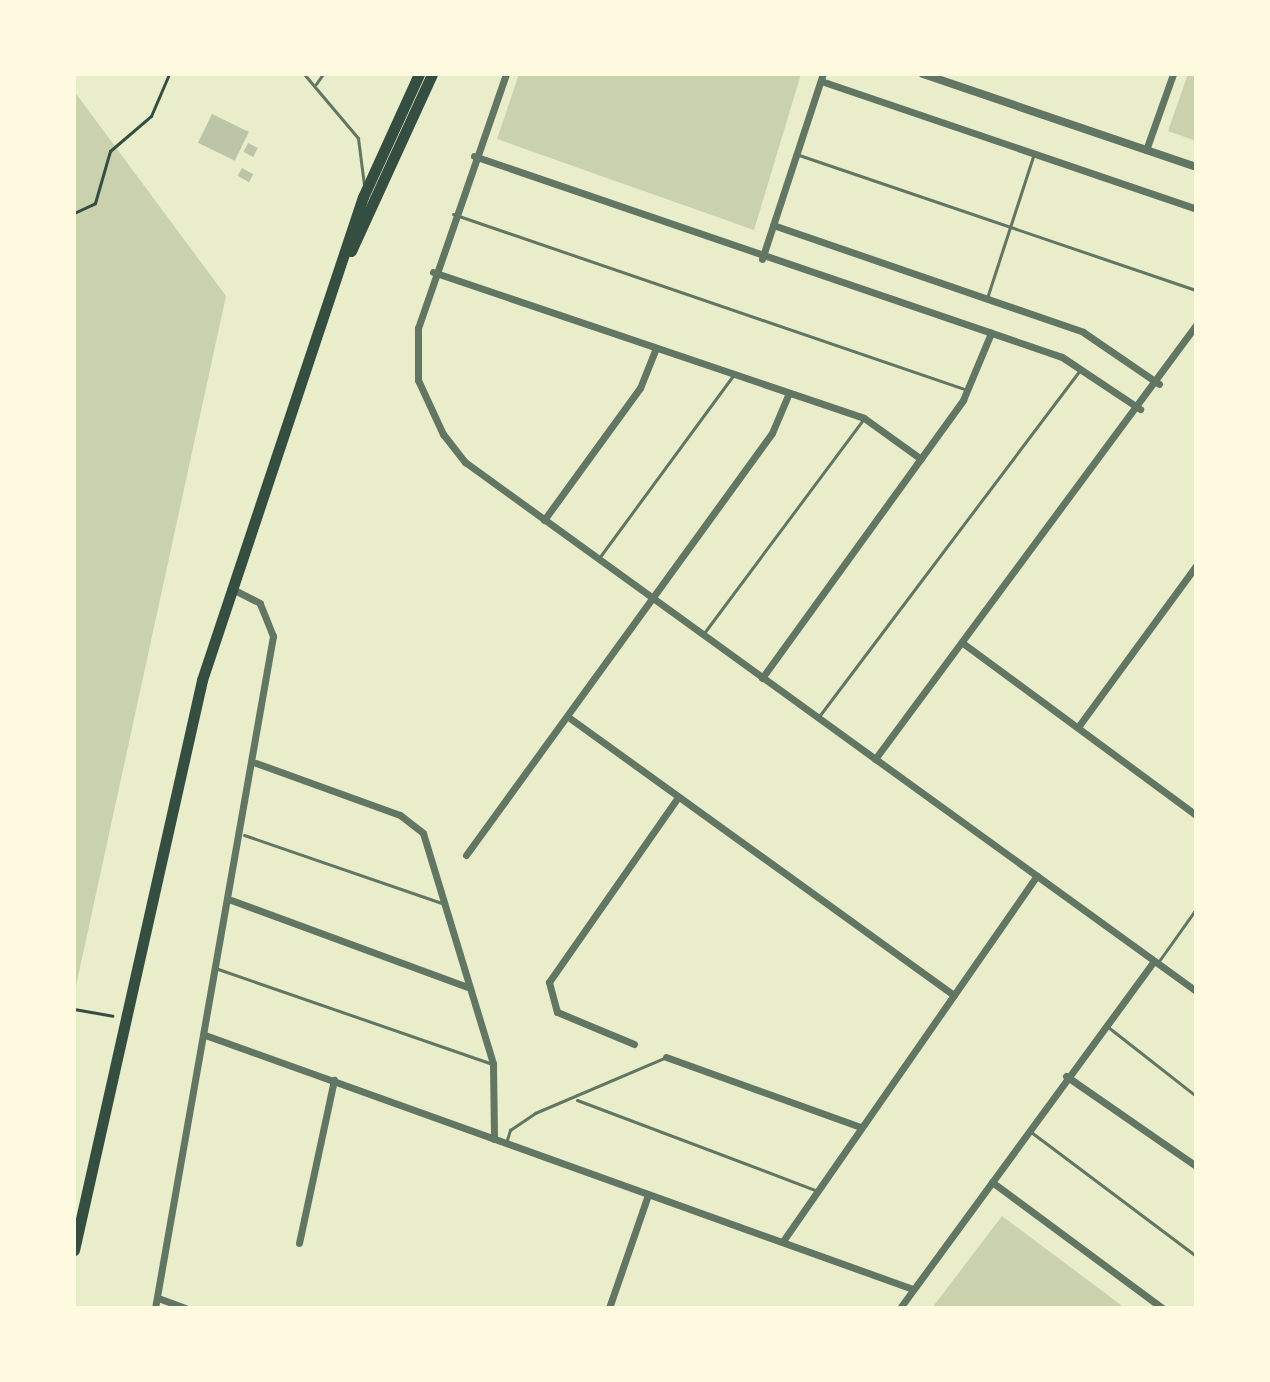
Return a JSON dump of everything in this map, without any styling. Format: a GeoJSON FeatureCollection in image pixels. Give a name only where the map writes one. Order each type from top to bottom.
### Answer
{"type":"FeatureCollection","features":[{"type":"Feature","properties":{"kind":"highway"},"geometry":{"type":"LineString","coordinates":[[74,1250],[186,742],[231,588],[363,197],[419,74]]}},
{"type":"Feature","properties":{"kind":"highway"},"geometry":{"type":"LineString","coordinates":[[315,332],[432,74]]}},
{"type":"Feature","properties":{"kind":"street"},"geometry":{"type":"LineString","coordinates":[[506,74],[433,272],[417,354],[426,404],[465,462],[1196,991]]}},
{"type":"Feature","properties":{"kind":"street"},"geometry":{"type":"LineString","coordinates":[[923,74],[1196,167]]}},
{"type":"Feature","properties":{"kind":"street"},"geometry":{"type":"LineString","coordinates":[[1146,150],[1173,74]]}},
{"type":"Feature","properties":{"kind":"street"},"geometry":{"type":"LineString","coordinates":[[762,259],[822,78],[1196,209]]}},
{"type":"Feature","properties":{"kind":"street"},"geometry":{"type":"LineString","coordinates":[[474,156],[762,259],[991,333],[1082,367],[1140,409]]}},
{"type":"Feature","properties":{"kind":"street"},"geometry":{"type":"LineString","coordinates":[[773,225],[1083,332],[1159,384]]}},
{"type":"Feature","properties":{"kind":"street"},"geometry":{"type":"LineString","coordinates":[[433,272],[864,418],[921,459]]}},
{"type":"Feature","properties":{"kind":"street"},"geometry":{"type":"LineString","coordinates":[[875,759],[1159,384],[1196,325]]}},
{"type":"Feature","properties":{"kind":"street"},"geometry":{"type":"LineString","coordinates":[[762,678],[969,391],[991,333]]}},
{"type":"Feature","properties":{"kind":"street"},"geometry":{"type":"LineString","coordinates":[[544,520],[640,388],[656,348]]}},
{"type":"Feature","properties":{"kind":"street"},"geometry":{"type":"LineString","coordinates":[[466,855],[571,719],[772,433],[789,393]]}},
{"type":"Feature","properties":{"kind":"street"},"geometry":{"type":"LineString","coordinates":[[1078,727],[1196,566]]}},
{"type":"Feature","properties":{"kind":"street"},"geometry":{"type":"LineString","coordinates":[[155,1308],[244,835],[273,636],[260,603],[231,588]]}},
{"type":"Feature","properties":{"kind":"street"},"geometry":{"type":"LineString","coordinates":[[964,644],[1193,813],[1196,802]]}},
{"type":"Feature","properties":{"kind":"street"},"geometry":{"type":"LineString","coordinates":[[571,719],[954,995]]}},
{"type":"Feature","properties":{"kind":"street"},"geometry":{"type":"LineString","coordinates":[[256,763],[414,824],[432,849],[468,987],[493,1064],[494,1139]]}},
{"type":"Feature","properties":{"kind":"street"},"geometry":{"type":"LineString","coordinates":[[634,1044],[557,1012],[549,982],[678,797]]}},
{"type":"Feature","properties":{"kind":"street"},"geometry":{"type":"LineString","coordinates":[[783,1241],[815,1190],[1037,876]]}},
{"type":"Feature","properties":{"kind":"street"},"geometry":{"type":"LineString","coordinates":[[231,900],[468,987]]}},
{"type":"Feature","properties":{"kind":"street"},"geometry":{"type":"LineString","coordinates":[[900,1308],[1066,1076],[1156,962]]}},
{"type":"Feature","properties":{"kind":"street"},"geometry":{"type":"LineString","coordinates":[[205,1035],[913,1289]]}},
{"type":"Feature","properties":{"kind":"street"},"geometry":{"type":"LineString","coordinates":[[666,1057],[860,1127]]}},
{"type":"Feature","properties":{"kind":"street"},"geometry":{"type":"LineString","coordinates":[[1066,1076],[1196,1166]]}},
{"type":"Feature","properties":{"kind":"street"},"geometry":{"type":"LineString","coordinates":[[299,1243],[334,1080]]}},
{"type":"Feature","properties":{"kind":"street"},"geometry":{"type":"LineString","coordinates":[[992,1182],[1162,1308]]}},
{"type":"Feature","properties":{"kind":"street"},"geometry":{"type":"LineString","coordinates":[[609,1308],[648,1195]]}},
{"type":"Feature","properties":{"kind":"street"},"geometry":{"type":"LineString","coordinates":[[158,1298],[185,1308]]}},
{"type":"Feature","properties":{"kind":"lane"},"geometry":{"type":"LineString","coordinates":[[304,74],[316,84],[358,138],[363,197]]}},
{"type":"Feature","properties":{"kind":"lane"},"geometry":{"type":"LineString","coordinates":[[316,84],[323,74]]}},
{"type":"Feature","properties":{"kind":"lane"},"geometry":{"type":"LineString","coordinates":[[986,299],[1034,153]]}},
{"type":"Feature","properties":{"kind":"lane"},"geometry":{"type":"LineString","coordinates":[[796,154],[1196,290]]}},
{"type":"Feature","properties":{"kind":"lane"},"geometry":{"type":"LineString","coordinates":[[453,214],[969,391]]}},
{"type":"Feature","properties":{"kind":"lane"},"geometry":{"type":"LineString","coordinates":[[818,718],[1082,367]]}},
{"type":"Feature","properties":{"kind":"lane"},"geometry":{"type":"LineString","coordinates":[[598,559],[734,374]]}},
{"type":"Feature","properties":{"kind":"lane"},"geometry":{"type":"LineString","coordinates":[[703,635],[864,418]]}},
{"type":"Feature","properties":{"kind":"lane"},"geometry":{"type":"LineString","coordinates":[[244,835],[448,905]]}},
{"type":"Feature","properties":{"kind":"lane"},"geometry":{"type":"LineString","coordinates":[[1156,962],[1196,909]]}},
{"type":"Feature","properties":{"kind":"lane"},"geometry":{"type":"LineString","coordinates":[[218,969],[493,1064]]}},
{"type":"Feature","properties":{"kind":"lane"},"geometry":{"type":"LineString","coordinates":[[1105,1024],[1196,1096]]}},
{"type":"Feature","properties":{"kind":"lane"},"geometry":{"type":"LineString","coordinates":[[506,1143],[518,1123],[577,1100],[666,1057]]}},
{"type":"Feature","properties":{"kind":"lane"},"geometry":{"type":"LineString","coordinates":[[577,1100],[815,1190]]}},
{"type":"Feature","properties":{"kind":"lane"},"geometry":{"type":"LineString","coordinates":[[1028,1130],[1196,1256]]}},
{"type":"Feature","properties":{"kind":"path"},"geometry":{"type":"LineString","coordinates":[[74,213],[95,203],[110,151],[151,116],[169,74]]}},
{"type":"Feature","properties":{"kind":"path"},"geometry":{"type":"LineString","coordinates":[[74,1009],[124,1016]]}},
{"type":"Feature","properties":{"kind":"green space"},"geometry":{"type":"Polygon","coordinates":[[[519,74],[801,74],[754,230],[497,139],[519,74]]]}},
{"type":"Feature","properties":{"kind":"green space"},"geometry":{"type":"Polygon","coordinates":[[[1188,74],[1196,74],[1196,141],[1168,131],[1188,74]]]}},
{"type":"Feature","properties":{"kind":"green space"},"geometry":{"type":"Polygon","coordinates":[[[74,91],[226,296],[74,995],[74,91]]]}},
{"type":"Feature","properties":{"kind":"green space"},"geometry":{"type":"Polygon","coordinates":[[[1002,1216],[1125,1308],[932,1308],[1002,1216]]]}},
{"type":"Feature","properties":{"kind":"building"},"geometry":{"type":"Polygon","coordinates":[[[212,114],[249,132],[235,161],[198,143],[212,114]]]}},
{"type":"Feature","properties":{"kind":"building"},"geometry":{"type":"Polygon","coordinates":[[[248,143],[258,148],[253,157],[243,152],[248,143]]]}},
{"type":"Feature","properties":{"kind":"building"},"geometry":{"type":"Polygon","coordinates":[[[242,168],[253,174],[249,182],[238,176],[242,168]]]}}]}
